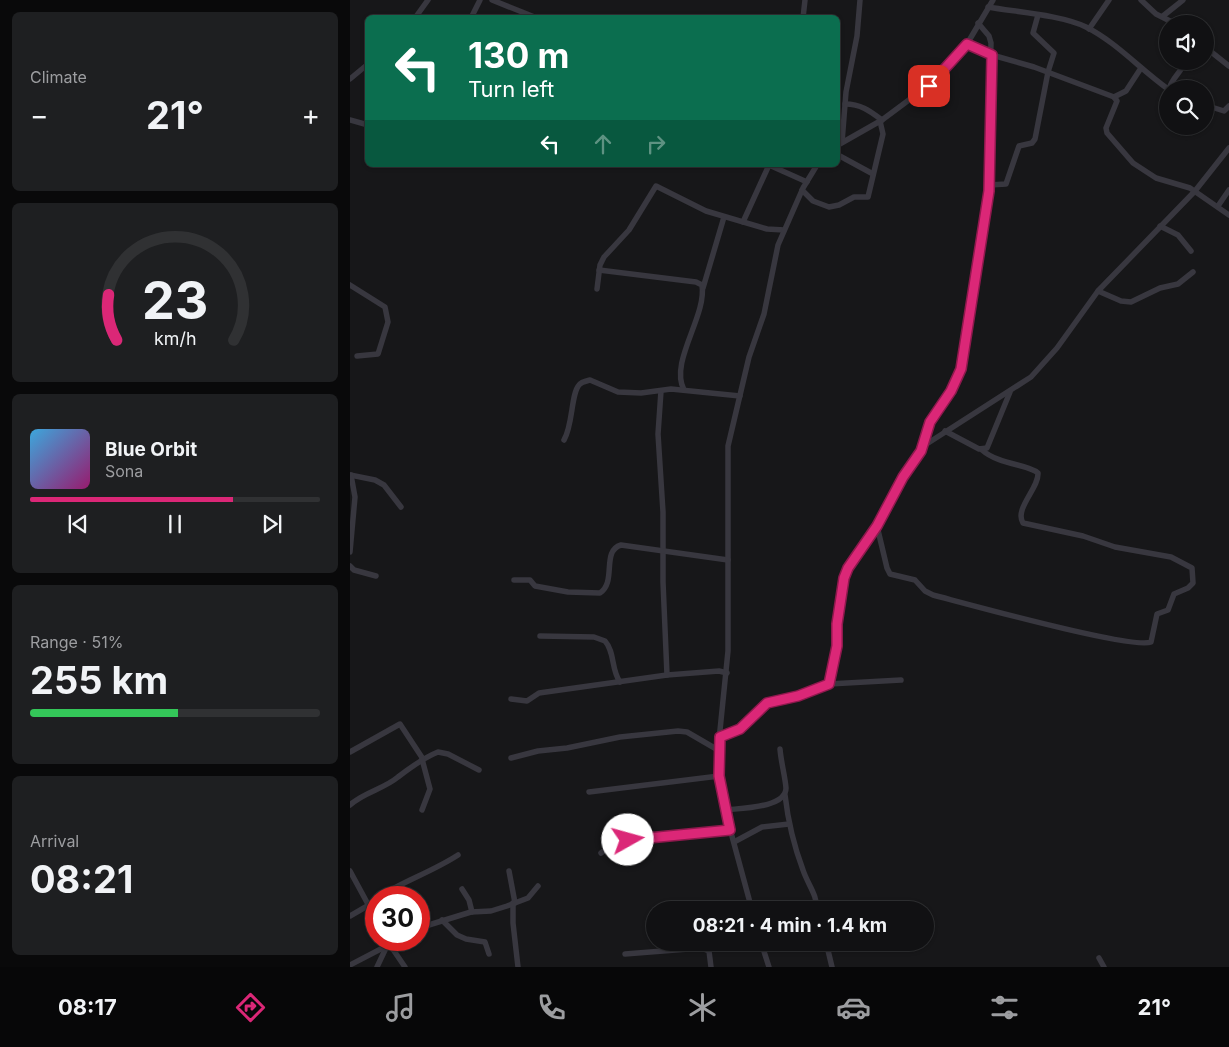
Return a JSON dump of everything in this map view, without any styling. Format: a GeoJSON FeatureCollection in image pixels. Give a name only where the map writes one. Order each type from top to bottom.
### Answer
{"type":"FeatureCollection","features":[{"type":"Feature","properties":{"kind":"street"},"geometry":{"type":"LineString","coordinates":[[416,15],[428,0]]}},
{"type":"Feature","properties":{"kind":"street"},"geometry":{"type":"LineString","coordinates":[[416,15],[434,0]]}},
{"type":"Feature","properties":{"kind":"street"},"geometry":{"type":"LineString","coordinates":[[472,15],[480,0]]}},
{"type":"Feature","properties":{"kind":"street"},"geometry":{"type":"LineString","coordinates":[[492,0],[530,15]]}},
{"type":"Feature","properties":{"kind":"street"},"geometry":{"type":"LineString","coordinates":[[803,15],[804,0]]}},
{"type":"Feature","properties":{"kind":"street"},"geometry":{"type":"LineString","coordinates":[[840,143],[857,36],[860,0]]}},
{"type":"Feature","properties":{"kind":"street"},"geometry":{"type":"LineString","coordinates":[[840,143],[881,120],[929,86],[967,44],[993,0]]}},
{"type":"Feature","properties":{"kind":"street"},"geometry":{"type":"LineString","coordinates":[[1089,29],[1109,0]]}},
{"type":"Feature","properties":{"kind":"street"},"geometry":{"type":"LineString","coordinates":[[1141,0],[1161,15]]}},
{"type":"Feature","properties":{"kind":"street"},"geometry":{"type":"LineString","coordinates":[[1164,15],[1183,0]]}},
{"type":"Feature","properties":{"kind":"street"},"geometry":{"type":"LineString","coordinates":[[988,7],[1072,22],[1089,29],[1159,82]]}},
{"type":"Feature","properties":{"kind":"street"},"geometry":{"type":"LineString","coordinates":[[989,185],[1006,184],[1019,146],[1034,142],[1048,72],[1054,53],[1033,33],[1038,15]]}},
{"type":"Feature","properties":{"kind":"street"},"geometry":{"type":"LineString","coordinates":[[829,684],[837,646],[837,624],[844,578],[853,560],[877,526],[903,477],[924,445],[927,430],[951,391],[966,352],[969,313],[982,249],[989,185],[992,55],[989,36],[978,23]]}},
{"type":"Feature","properties":{"kind":"street"},"geometry":{"type":"LineString","coordinates":[[967,44],[992,55],[1048,72],[1114,96],[1117,101],[1106,125],[1107,133],[1137,168],[1150,176],[1195,191],[1229,215]]}},
{"type":"Feature","properties":{"kind":"street"},"geometry":{"type":"LineString","coordinates":[[1214,54],[1229,66]]}},
{"type":"Feature","properties":{"kind":"street"},"geometry":{"type":"LineString","coordinates":[[350,79],[365,66]]}},
{"type":"Feature","properties":{"kind":"street"},"geometry":{"type":"LineString","coordinates":[[1114,96],[1126,91],[1141,68]]}},
{"type":"Feature","properties":{"kind":"street"},"geometry":{"type":"LineString","coordinates":[[1172,80],[1175,74],[1181,70]]}},
{"type":"Feature","properties":{"kind":"street"},"geometry":{"type":"LineString","coordinates":[[802,190],[816,204],[828,207],[839,205],[854,197],[868,197],[883,134],[881,120],[865,108],[855,104],[845,104]]}},
{"type":"Feature","properties":{"kind":"street"},"geometry":{"type":"LineString","coordinates":[[1214,108],[1224,111],[1229,106]]}},
{"type":"Feature","properties":{"kind":"street"},"geometry":{"type":"LineString","coordinates":[[350,120],[365,124]]}},
{"type":"Feature","properties":{"kind":"street"},"geometry":{"type":"LineString","coordinates":[[924,445],[1031,377],[1057,348],[1098,291],[1195,191],[1229,148]]}},
{"type":"Feature","properties":{"kind":"street"},"geometry":{"type":"LineString","coordinates":[[840,156],[873,174]]}},
{"type":"Feature","properties":{"kind":"street"},"geometry":{"type":"LineString","coordinates":[[743,222],[768,167]]}},
{"type":"Feature","properties":{"kind":"street"},"geometry":{"type":"LineString","coordinates":[[773,167],[806,182]]}},
{"type":"Feature","properties":{"kind":"street"},"geometry":{"type":"LineString","coordinates":[[750,901],[725,810],[719,776],[718,750],[727,673],[728,446],[749,357],[764,314],[774,259],[784,230],[802,190],[816,167]]}},
{"type":"Feature","properties":{"kind":"street"},"geometry":{"type":"LineString","coordinates":[[596,289],[598,270],[608,251],[628,230],[654,186],[659,186],[696,207],[724,217],[768,229],[784,230]]}},
{"type":"Feature","properties":{"kind":"street"},"geometry":{"type":"LineString","coordinates":[[1218,206],[1229,190]]}},
{"type":"Feature","properties":{"kind":"street"},"geometry":{"type":"LineString","coordinates":[[684,390],[680,374],[724,217]]}},
{"type":"Feature","properties":{"kind":"street"},"geometry":{"type":"LineString","coordinates":[[1160,226],[1178,235],[1191,251]]}},
{"type":"Feature","properties":{"kind":"street"},"geometry":{"type":"LineString","coordinates":[[598,270],[696,282],[706,278]]}},
{"type":"Feature","properties":{"kind":"street"},"geometry":{"type":"LineString","coordinates":[[1098,291],[1122,301],[1131,302],[1160,288],[1178,284],[1193,272]]}},
{"type":"Feature","properties":{"kind":"street"},"geometry":{"type":"LineString","coordinates":[[696,282],[703,288]]}},
{"type":"Feature","properties":{"kind":"street"},"geometry":{"type":"LineString","coordinates":[[350,285],[383,304],[388,318],[378,354],[357,356]]}},
{"type":"Feature","properties":{"kind":"street"},"geometry":{"type":"LineString","coordinates":[[564,440],[571,426],[576,391],[579,384],[585,381],[590,380],[618,392],[633,394],[684,390],[740,396]]}},
{"type":"Feature","properties":{"kind":"street"},"geometry":{"type":"LineString","coordinates":[[662,391],[658,434],[662,474],[667,675]]}},
{"type":"Feature","properties":{"kind":"street"},"geometry":{"type":"LineString","coordinates":[[982,450],[989,446],[997,421],[1010,392]]}},
{"type":"Feature","properties":{"kind":"street"},"geometry":{"type":"LineString","coordinates":[[877,526],[888,572],[893,576],[915,580],[925,591],[933,595],[1077,631],[1140,644],[1151,642],[1157,614],[1168,610],[1174,594],[1188,588],[1193,583],[1192,568],[1171,557],[1115,547],[1083,536],[1024,523],[1022,515],[1037,481],[1038,473],[1006,464],[945,431]]}},
{"type":"Feature","properties":{"kind":"street"},"geometry":{"type":"LineString","coordinates":[[350,475],[384,485],[401,508]]}},
{"type":"Feature","properties":{"kind":"street"},"geometry":{"type":"LineString","coordinates":[[350,475],[354,486],[350,552]]}},
{"type":"Feature","properties":{"kind":"street"},"geometry":{"type":"LineString","coordinates":[[354,486],[364,478]]}},
{"type":"Feature","properties":{"kind":"street"},"geometry":{"type":"LineString","coordinates":[[514,580],[530,580],[535,586],[549,589],[600,593],[605,590],[609,576],[611,554],[618,546],[632,546],[728,560]]}},
{"type":"Feature","properties":{"kind":"street"},"geometry":{"type":"LineString","coordinates":[[350,566],[354,570],[376,576]]}},
{"type":"Feature","properties":{"kind":"street"},"geometry":{"type":"LineString","coordinates":[[540,636],[594,637],[605,641],[611,652],[616,678],[620,682]]}},
{"type":"Feature","properties":{"kind":"street"},"geometry":{"type":"LineString","coordinates":[[511,699],[527,701],[539,692],[667,675],[719,671],[727,673]]}},
{"type":"Feature","properties":{"kind":"street"},"geometry":{"type":"LineString","coordinates":[[720,737],[740,729],[767,703],[798,696],[829,684],[901,680]]}},
{"type":"Feature","properties":{"kind":"street"},"geometry":{"type":"LineString","coordinates":[[350,752],[400,724],[423,759],[430,789],[422,810]]}},
{"type":"Feature","properties":{"kind":"street"},"geometry":{"type":"LineString","coordinates":[[511,758],[538,751],[567,748],[620,737],[678,731],[687,732],[718,750]]}},
{"type":"Feature","properties":{"kind":"street"},"geometry":{"type":"LineString","coordinates":[[780,749],[789,824],[803,872],[816,897],[816,901]]}},
{"type":"Feature","properties":{"kind":"street"},"geometry":{"type":"LineString","coordinates":[[350,805],[360,796],[398,777],[405,770],[438,752],[443,752],[479,770]]}},
{"type":"Feature","properties":{"kind":"street"},"geometry":{"type":"LineString","coordinates":[[588,792],[719,776]]}},
{"type":"Feature","properties":{"kind":"street"},"geometry":{"type":"LineString","coordinates":[[725,810],[775,802],[785,794]]}},
{"type":"Feature","properties":{"kind":"street"},"geometry":{"type":"LineString","coordinates":[[734,842],[762,827],[789,824]]}},
{"type":"Feature","properties":{"kind":"street"},"geometry":{"type":"LineString","coordinates":[[601,853],[617,842],[628,840],[730,830]]}},
{"type":"Feature","properties":{"kind":"street"},"geometry":{"type":"LineString","coordinates":[[397,886],[412,881],[458,855]]}},
{"type":"Feature","properties":{"kind":"street"},"geometry":{"type":"LineString","coordinates":[[350,871],[365,897]]}},
{"type":"Feature","properties":{"kind":"street"},"geometry":{"type":"LineString","coordinates":[[509,871],[514,903],[512,914],[518,967]]}},
{"type":"Feature","properties":{"kind":"street"},"geometry":{"type":"LineString","coordinates":[[430,924],[472,912],[490,910],[514,903],[528,898],[538,886]]}},
{"type":"Feature","properties":{"kind":"street"},"geometry":{"type":"LineString","coordinates":[[462,888],[469,900],[472,912]]}},
{"type":"Feature","properties":{"kind":"street"},"geometry":{"type":"LineString","coordinates":[[350,916],[365,907]]}},
{"type":"Feature","properties":{"kind":"street"},"geometry":{"type":"LineString","coordinates":[[442,920],[457,935],[466,939],[485,942],[489,954]]}},
{"type":"Feature","properties":{"kind":"street"},"geometry":{"type":"LineString","coordinates":[[625,954],[701,948],[708,951],[712,967]]}},
{"type":"Feature","properties":{"kind":"street"},"geometry":{"type":"LineString","coordinates":[[350,965],[378,951]]}},
{"type":"Feature","properties":{"kind":"street"},"geometry":{"type":"LineString","coordinates":[[377,967],[385,951]]}},
{"type":"Feature","properties":{"kind":"street"},"geometry":{"type":"LineString","coordinates":[[392,951],[405,967]]}},
{"type":"Feature","properties":{"kind":"street"},"geometry":{"type":"LineString","coordinates":[[764,951],[769,967]]}},
{"type":"Feature","properties":{"kind":"street"},"geometry":{"type":"LineString","coordinates":[[828,951],[832,967]]}},
{"type":"Feature","properties":{"kind":"street"},"geometry":{"type":"LineString","coordinates":[[1099,958],[1104,967]]}},
{"type":"Feature","properties":{"kind":"route"},"geometry":{"type":"LineString","coordinates":[[628,840],[730,830],[719,776],[718,750],[720,737],[740,729],[760,707],[767,703],[798,696],[829,684],[837,646],[837,624],[844,578],[848,568],[877,526],[903,477],[921,451],[930,422],[951,391],[961,369],[966,352],[969,313],[982,249],[989,191],[991,145],[989,100],[992,55],[967,44],[929,86]]}}]}
